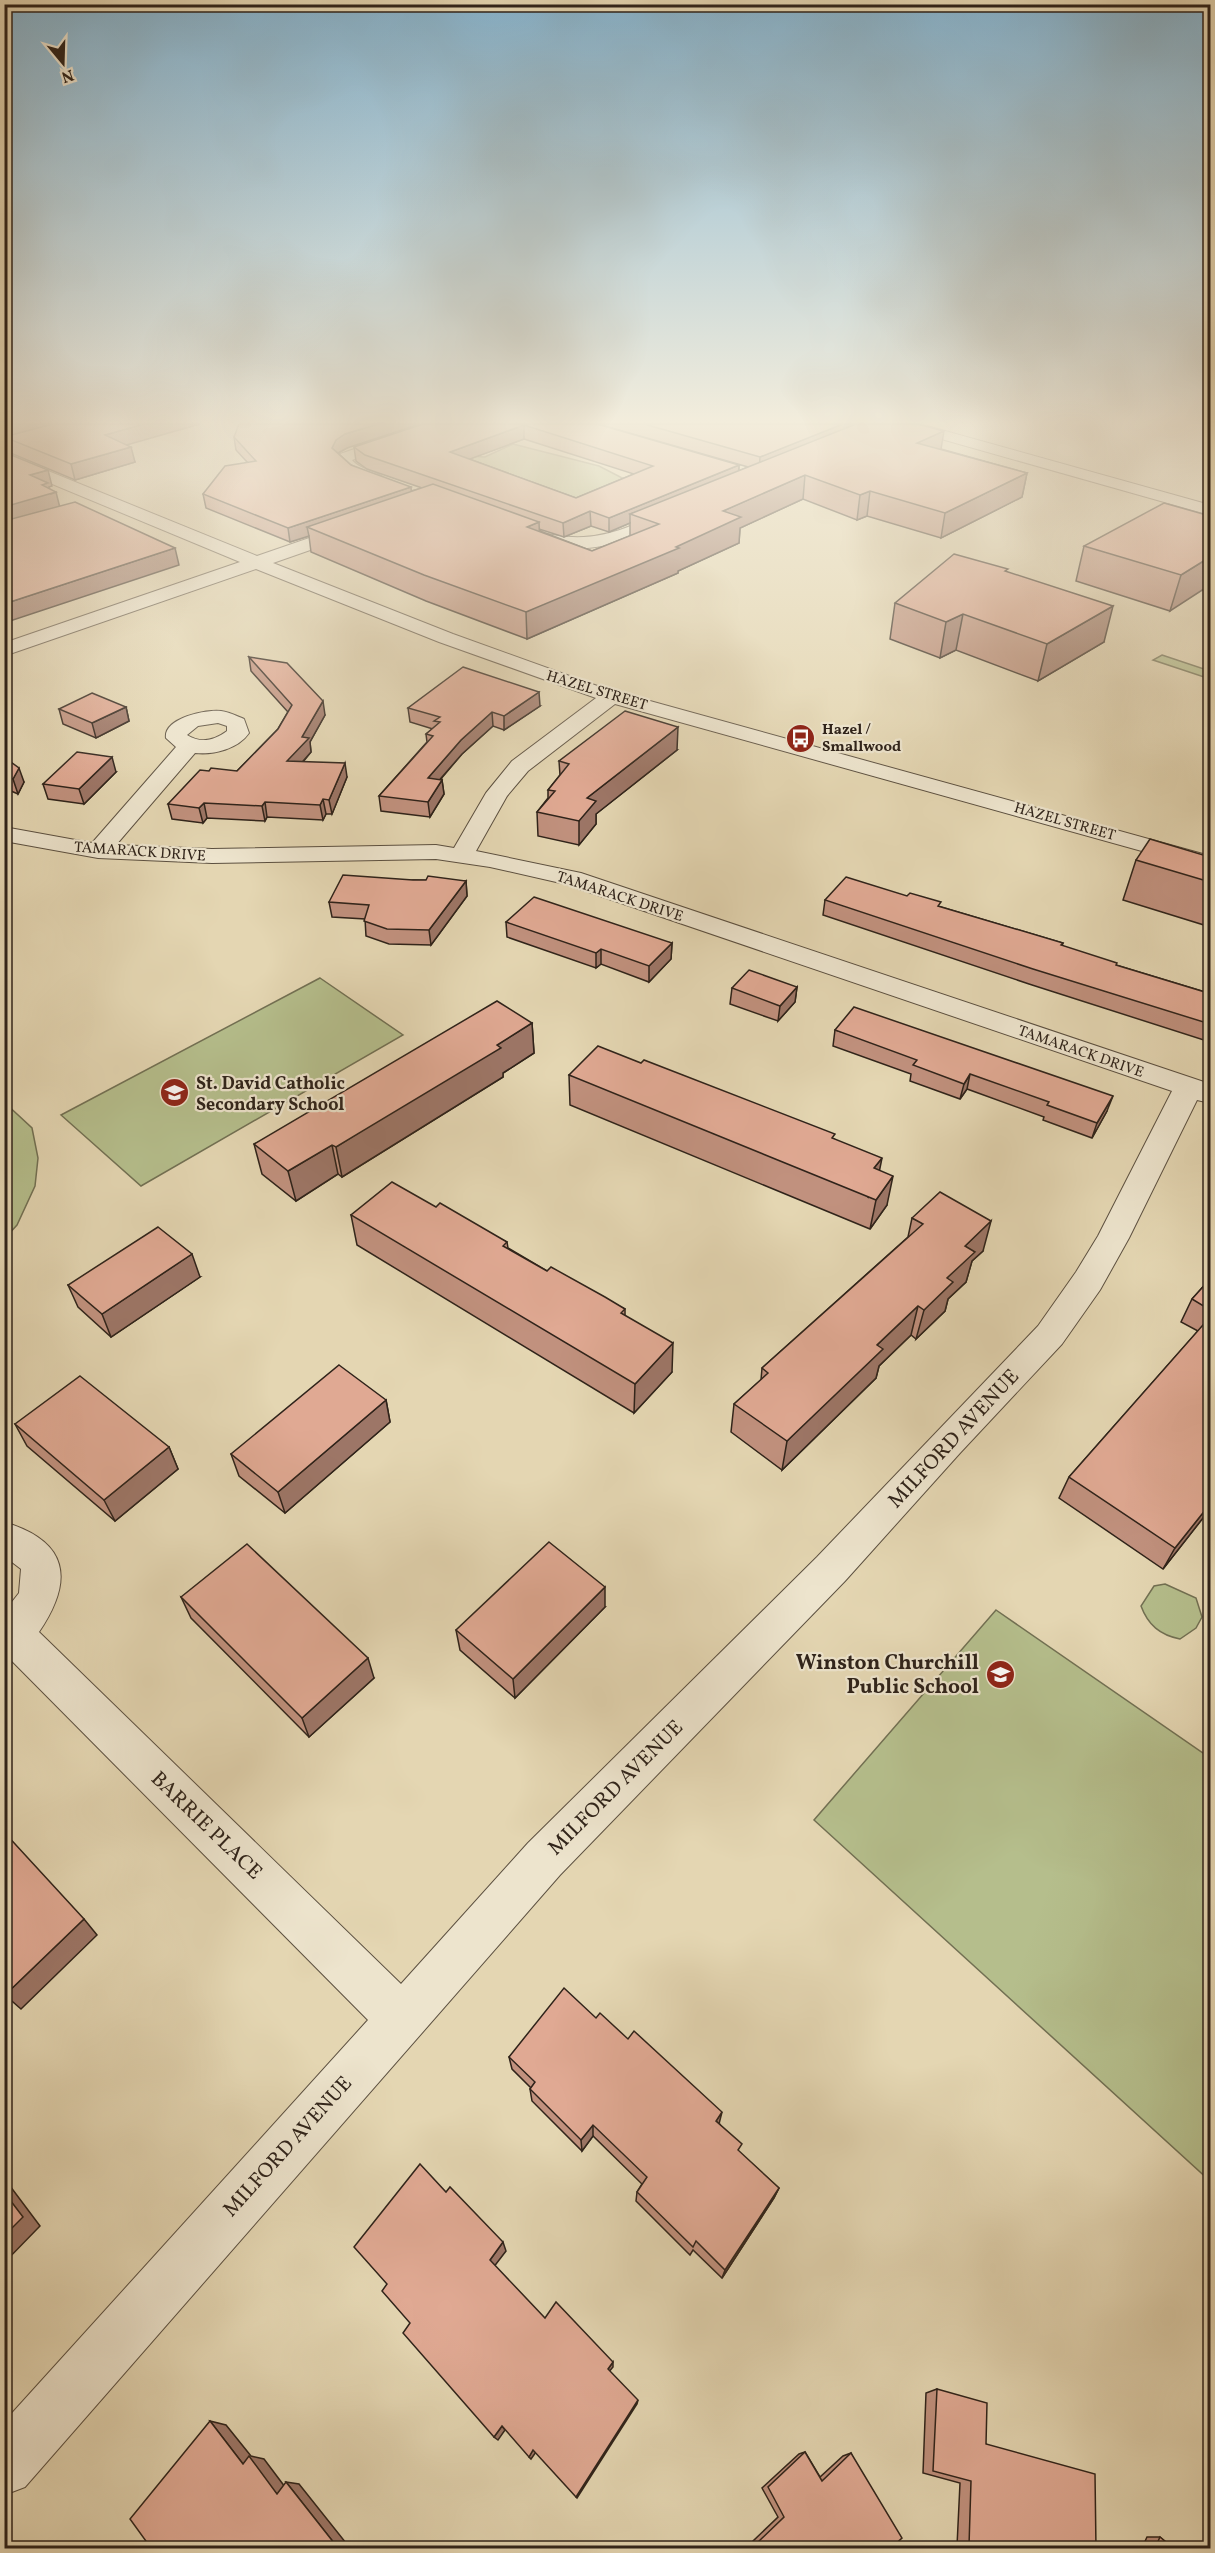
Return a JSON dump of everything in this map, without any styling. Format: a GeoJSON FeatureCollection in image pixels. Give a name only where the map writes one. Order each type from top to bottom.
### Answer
{"type":"FeatureCollection","features":[{"type":"Feature","properties":{"kind":"street","name":"HAZEL STREET"},"geometry":{"type":"LineString","coordinates":[[210,543],[518,666],[612,696],[1210,863]]}},
{"type":"Feature","properties":{"kind":"street"},"geometry":{"type":"LineString","coordinates":[[4,650],[313,543]]}},
{"type":"Feature","properties":{"kind":"street"},"geometry":{"type":"LineString","coordinates":[[563,543],[584,546],[603,543]]}},
{"type":"Feature","properties":{"kind":"street"},"geometry":{"type":"LineString","coordinates":[[462,855],[497,793],[520,766],[612,696]]}},
{"type":"Feature","properties":{"kind":"street"},"geometry":{"type":"LineString","coordinates":[[99,851],[190,745]]}},
{"type":"Feature","properties":{"kind":"street","name":"TAMARACK DRIVE"},"geometry":{"type":"LineString","coordinates":[[4,834],[99,851],[212,856],[436,852],[462,855],[572,878],[1200,1090]]}},
{"type":"Feature","properties":{"kind":"street","name":"MILFORD AVENUE"},"geometry":{"type":"LineString","coordinates":[[4,2466],[401,2018],[438,1980],[574,1827],[831,1569],[947,1442],[1050,1335],[1088,1281],[1200,1090]]}},
{"type":"Feature","properties":{"kind":"street","name":"BARRIE PLACE"},"geometry":{"type":"LineString","coordinates":[[4,1539],[27,1548],[39,1562],[42,1580],[39,1595],[29,1615],[8,1636],[401,2018]]}},
{"type":"Feature","properties":{"kind":"green space"},"geometry":{"type":"Polygon","coordinates":[[[1162,655],[1210,671],[1210,679],[1153,660],[1162,655]]]}},
{"type":"Feature","properties":{"kind":"green space"},"geometry":{"type":"Polygon","coordinates":[[[320,978],[403,1035],[141,1186],[61,1115],[320,978]]]}},
{"type":"Feature","properties":{"kind":"green space"},"geometry":{"type":"Polygon","coordinates":[[[4,1102],[32,1128],[38,1158],[35,1186],[17,1225],[5,1238],[4,1102]]]}},
{"type":"Feature","properties":{"kind":"green space"},"geometry":{"type":"Polygon","coordinates":[[[1165,1584],[1196,1598],[1202,1617],[1196,1628],[1180,1639],[1166,1635],[1151,1624],[1141,1606],[1154,1586],[1165,1584]]]}},
{"type":"Feature","properties":{"kind":"green space"},"geometry":{"type":"Polygon","coordinates":[[[996,1610],[1210,1758],[1210,2181],[814,1820],[996,1610]]]}},
{"type":"Feature","properties":{"kind":"building"},"geometry":{"type":"Polygon","coordinates":[[[4,543],[164,543],[175,548],[4,604],[4,543]]]}},
{"type":"Feature","properties":{"kind":"building"},"geometry":{"type":"Polygon","coordinates":[[[346,543],[571,543],[592,551],[612,543],[684,543],[676,547],[679,548],[526,612],[424,575],[346,543]]]}},
{"type":"Feature","properties":{"kind":"building"},"geometry":{"type":"Polygon","coordinates":[[[1089,543],[1210,543],[1210,557],[1181,575],[1084,546],[1089,543]]]}},
{"type":"Feature","properties":{"kind":"building"},"geometry":{"type":"Polygon","coordinates":[[[954,554],[1008,569],[1005,571],[1113,606],[1047,644],[963,614],[946,622],[895,603],[954,554]]]}},
{"type":"Feature","properties":{"kind":"building"},"geometry":{"type":"Polygon","coordinates":[[[249,657],[287,663],[323,701],[302,737],[309,738],[287,761],[345,763],[329,800],[323,799],[320,805],[265,802],[262,806],[204,803],[199,808],[168,804],[200,770],[209,771],[211,768],[237,771],[278,729],[292,705],[249,657]]]}},
{"type":"Feature","properties":{"kind":"building"},"geometry":{"type":"Polygon","coordinates":[[[463,667],[539,692],[504,716],[492,712],[461,740],[428,778],[442,780],[428,802],[379,796],[433,736],[426,734],[440,722],[434,721],[440,717],[408,708],[463,667]]]}},
{"type":"Feature","properties":{"kind":"building"},"geometry":{"type":"Polygon","coordinates":[[[92,693],[126,707],[92,723],[59,709],[92,693]]]}},
{"type":"Feature","properties":{"kind":"building"},"geometry":{"type":"Polygon","coordinates":[[[625,711],[678,727],[587,798],[596,801],[579,821],[537,812],[555,791],[548,790],[569,764],[559,761],[625,711]]]}},
{"type":"Feature","properties":{"kind":"building"},"geometry":{"type":"Polygon","coordinates":[[[77,752],[112,757],[79,789],[43,784],[77,752]]]}},
{"type":"Feature","properties":{"kind":"building"},"geometry":{"type":"Polygon","coordinates":[[[4,757],[19,768],[13,779],[4,776],[4,757]]]}},
{"type":"Feature","properties":{"kind":"building"},"geometry":{"type":"Polygon","coordinates":[[[1150,839],[1210,857],[1210,882],[1136,860],[1150,839]]]}},
{"type":"Feature","properties":{"kind":"building"},"geometry":{"type":"Polygon","coordinates":[[[343,875],[413,880],[426,880],[428,876],[466,881],[429,930],[387,929],[364,921],[369,905],[329,902],[343,875]]]}},
{"type":"Feature","properties":{"kind":"building"},"geometry":{"type":"Polygon","coordinates":[[[846,877],[907,896],[910,893],[941,902],[938,906],[1063,943],[1061,945],[1117,963],[1116,965],[1205,992],[1208,986],[1210,987],[1210,1024],[1033,969],[825,900],[846,877]]]}},
{"type":"Feature","properties":{"kind":"building"},"geometry":{"type":"Polygon","coordinates":[[[534,897],[672,943],[649,966],[601,949],[596,953],[506,922],[534,897]]]}},
{"type":"Feature","properties":{"kind":"building"},"geometry":{"type":"Polygon","coordinates":[[[749,970],[797,987],[780,1006],[732,988],[749,970]]]}},
{"type":"Feature","properties":{"kind":"building"},"geometry":{"type":"Polygon","coordinates":[[[497,1001],[532,1023],[497,1045],[501,1048],[336,1147],[332,1145],[288,1171],[254,1144],[497,1001]]]}},
{"type":"Feature","properties":{"kind":"building"},"geometry":{"type":"Polygon","coordinates":[[[854,1007],[1113,1096],[1097,1123],[1047,1105],[1049,1102],[970,1074],[964,1084],[913,1065],[917,1060],[835,1030],[854,1007]]]}},
{"type":"Feature","properties":{"kind":"building"},"geometry":{"type":"Polygon","coordinates":[[[598,1046],[641,1063],[644,1060],[835,1134],[832,1138],[882,1158],[874,1168],[893,1176],[876,1200],[569,1075],[598,1046]]]}},
{"type":"Feature","properties":{"kind":"building"},"geometry":{"type":"Polygon","coordinates":[[[392,1182],[436,1207],[440,1203],[507,1242],[503,1246],[547,1271],[551,1267],[605,1297],[625,1309],[621,1313],[673,1343],[635,1384],[351,1215],[392,1182]]]}},
{"type":"Feature","properties":{"kind":"building"},"geometry":{"type":"Polygon","coordinates":[[[940,1192],[991,1221],[965,1246],[975,1252],[947,1278],[953,1282],[924,1310],[918,1306],[877,1345],[883,1349],[787,1441],[734,1404],[768,1373],[762,1368],[923,1224],[912,1218],[940,1192]]]}},
{"type":"Feature","properties":{"kind":"building"},"geometry":{"type":"Polygon","coordinates":[[[158,1227],[192,1254],[102,1314],[68,1285],[158,1227]]]}},
{"type":"Feature","properties":{"kind":"building"},"geometry":{"type":"Polygon","coordinates":[[[1210,1279],[1210,1310],[1192,1299],[1210,1279]]]}},
{"type":"Feature","properties":{"kind":"building"},"geometry":{"type":"Polygon","coordinates":[[[1210,1317],[1210,1504],[1175,1548],[1069,1477],[1210,1317]]]}},
{"type":"Feature","properties":{"kind":"building"},"geometry":{"type":"Polygon","coordinates":[[[339,1365],[386,1400],[278,1492],[231,1454],[339,1365]]]}},
{"type":"Feature","properties":{"kind":"building"},"geometry":{"type":"Polygon","coordinates":[[[80,1376],[169,1447],[104,1500],[15,1424],[80,1376]]]}},
{"type":"Feature","properties":{"kind":"building"},"geometry":{"type":"Polygon","coordinates":[[[549,1542],[605,1587],[513,1679],[456,1630],[549,1542]]]}},
{"type":"Feature","properties":{"kind":"building"},"geometry":{"type":"Polygon","coordinates":[[[247,1544],[368,1658],[302,1718],[181,1597],[247,1544]]]}},
{"type":"Feature","properties":{"kind":"building"},"geometry":{"type":"Polygon","coordinates":[[[4,1832],[84,1919],[5,1995],[4,1995],[4,1832]]]}},
{"type":"Feature","properties":{"kind":"building"},"geometry":{"type":"Polygon","coordinates":[[[564,1988],[596,2018],[600,2013],[628,2039],[634,2031],[722,2112],[716,2121],[742,2144],[738,2150],[779,2188],[725,2270],[696,2241],[693,2247],[637,2192],[647,2177],[593,2125],[581,2140],[530,2089],[535,2082],[509,2057],[564,1988]]]}},
{"type":"Feature","properties":{"kind":"building"},"geometry":{"type":"Polygon","coordinates":[[[420,2164],[446,2192],[450,2187],[503,2242],[490,2260],[545,2318],[556,2302],[613,2362],[608,2369],[638,2400],[576,2497],[533,2450],[529,2457],[502,2426],[494,2437],[403,2333],[410,2323],[382,2291],[387,2284],[354,2247],[420,2164]]]}},
{"type":"Feature","properties":{"kind":"building"},"geometry":{"type":"Polygon","coordinates":[[[4,2192],[23,2217],[4,2236],[4,2192]]]}},
{"type":"Feature","properties":{"kind":"building"},"geometry":{"type":"Polygon","coordinates":[[[937,2389],[987,2403],[986,2444],[1095,2474],[1096,2548],[977,2548],[969,2546],[971,2481],[933,2471],[937,2389]]]}},
{"type":"Feature","properties":{"kind":"building"},"geometry":{"type":"Polygon","coordinates":[[[210,2421],[243,2464],[249,2456],[277,2494],[286,2482],[338,2548],[151,2548],[130,2519],[210,2421]]]}},
{"type":"Feature","properties":{"kind":"building"},"geometry":{"type":"Polygon","coordinates":[[[805,2452],[822,2481],[851,2453],[902,2538],[891,2548],[760,2548],[757,2543],[784,2517],[768,2487],[805,2452]]]}},
{"type":"Feature","properties":{"kind":"building"},"geometry":{"type":"Polygon","coordinates":[[[1160,2537],[1173,2548],[1155,2548],[1160,2537]]]}},
{"type":"Feature","properties":{"kind":"place","name":"Hazel / Smallwood"},"geometry":{"type":"Point","coordinates":[801,738]}},
{"type":"Feature","properties":{"kind":"place","name":"St. David Catholic Secondary School"},"geometry":{"type":"Point","coordinates":[175,1093]}},
{"type":"Feature","properties":{"kind":"place","name":"Winston Churchill Public School"},"geometry":{"type":"Point","coordinates":[1000,1674]}}]}
